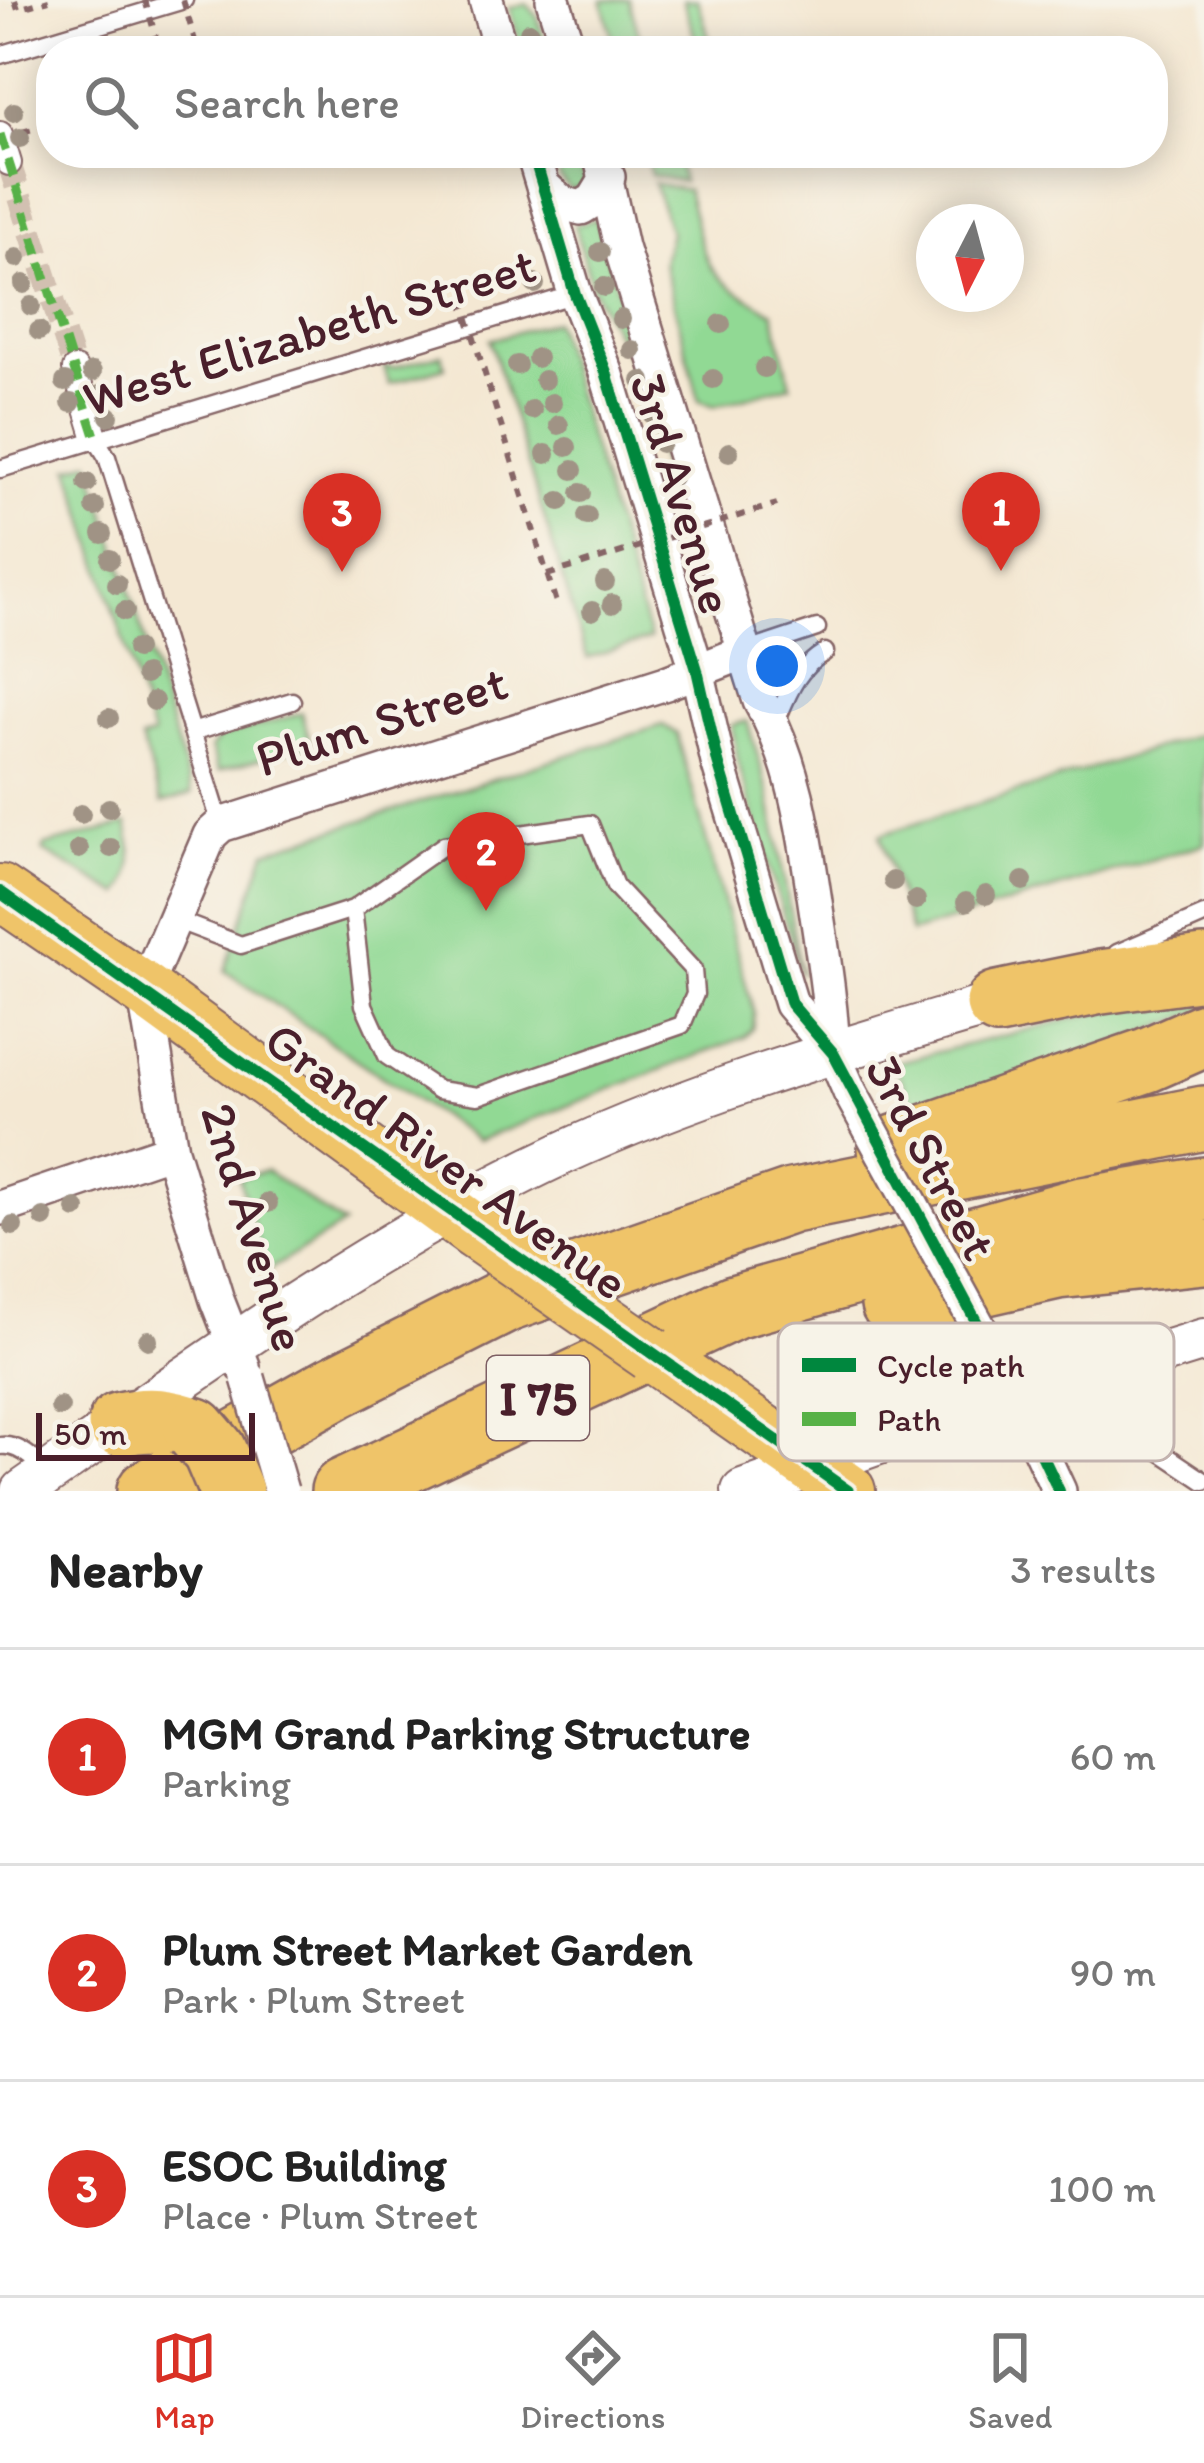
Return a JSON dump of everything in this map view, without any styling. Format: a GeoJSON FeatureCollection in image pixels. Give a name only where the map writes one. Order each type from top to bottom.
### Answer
{"type":"FeatureCollection","features":[{"type":"Feature","properties":{"kind":"highway"},"geometry":{"type":"LineString","coordinates":[[998,1004],[1101,982],[1204,968]]}},
{"type":"Feature","properties":{"kind":"highway"},"geometry":{"type":"LineString","coordinates":[[792,1202],[838,1168],[1147,1060],[1204,1035]]}},
{"type":"Feature","properties":{"kind":"highway","name":"I 75"},"geometry":{"type":"LineString","coordinates":[[149,1491],[334,1387],[507,1300],[792,1202],[1204,1118]]}},
{"type":"Feature","properties":{"kind":"highway","name":"I 75"},"geometry":{"type":"LineString","coordinates":[[344,1491],[734,1307],[1082,1209],[1204,1189]]}},
{"type":"Feature","properties":{"kind":"highway"},"geometry":{"type":"LineString","coordinates":[[811,1323],[1057,1267],[1204,1252]]}},
{"type":"Feature","properties":{"kind":"highway"},"geometry":{"type":"LineString","coordinates":[[706,1320],[764,1337],[778,1332]]}},
{"type":"Feature","properties":{"kind":"highway"},"geometry":{"type":"LineString","coordinates":[[120,1424],[142,1418],[170,1420],[196,1430],[214,1450],[231,1491]]}},
{"type":"Feature","properties":{"kind":"main road","name":"Grand River Avenue"},"geometry":{"type":"LineString","coordinates":[[0,892],[778,1442]]}},
{"type":"Feature","properties":{"kind":"main road","name":"Grand River Avenue"},"geometry":{"type":"LineString","coordinates":[[805,1461],[831,1479]]}},
{"type":"Feature","properties":{"kind":"street"},"geometry":{"type":"LineString","coordinates":[[489,2],[498,36]]}},
{"type":"Feature","properties":{"kind":"street"},"geometry":{"type":"LineString","coordinates":[[552,2],[564,36]]}},
{"type":"Feature","properties":{"kind":"street"},"geometry":{"type":"LineString","coordinates":[[0,134],[9,163]]}},
{"type":"Feature","properties":{"kind":"street","name":"3rd Avenue"},"geometry":{"type":"LineString","coordinates":[[537,168],[575,294],[606,372],[697,670],[718,762],[791,1004],[833,1052]]}},
{"type":"Feature","properties":{"kind":"street","name":"3rd Avenue"},"geometry":{"type":"LineString","coordinates":[[543,186],[562,203],[581,208],[594,200],[603,168]]}},
{"type":"Feature","properties":{"kind":"street","name":"3rd Avenue"},"geometry":{"type":"LineString","coordinates":[[605,168],[621,247],[760,701],[774,725],[803,822],[831,995],[833,1052]]}},
{"type":"Feature","properties":{"kind":"street"},"geometry":{"type":"LineString","coordinates":[[75,369],[96,439]]}},
{"type":"Feature","properties":{"kind":"street","name":"Plum Street"},"geometry":{"type":"LineString","coordinates":[[144,990],[203,846],[221,825],[745,652]]}},
{"type":"Feature","properties":{"kind":"street","name":"2nd Avenue"},"geometry":{"type":"LineString","coordinates":[[144,990],[171,1150],[281,1491]]}},
{"type":"Feature","properties":{"kind":"street"},"geometry":{"type":"LineString","coordinates":[[37,1482],[120,1424],[242,1361],[370,1256],[461,1221],[559,1155],[650,1115],[833,1052],[998,1004]]}},
{"type":"Feature","properties":{"kind":"street","name":"3rd Street"},"geometry":{"type":"LineString","coordinates":[[833,1052],[850,1092],[976,1323]]}},
{"type":"Feature","properties":{"kind":"street"},"geometry":{"type":"LineString","coordinates":[[0,1208],[171,1150]]}},
{"type":"Feature","properties":{"kind":"street"},"geometry":{"type":"LineString","coordinates":[[1174,1349],[1204,1340]]}},
{"type":"Feature","properties":{"kind":"street"},"geometry":{"type":"LineString","coordinates":[[743,1491],[831,1479],[864,1461]]}},
{"type":"Feature","properties":{"kind":"street","name":"3rd Street"},"geometry":{"type":"LineString","coordinates":[[1045,1461],[1059,1491]]}},
{"type":"Feature","properties":{"kind":"lane"},"geometry":{"type":"LineString","coordinates":[[65,36],[183,0]]}},
{"type":"Feature","properties":{"kind":"lane"},"geometry":{"type":"LineString","coordinates":[[0,56],[36,45]]}},
{"type":"Feature","properties":{"kind":"lane","name":"West Elizabeth Street"},"geometry":{"type":"LineString","coordinates":[[0,469],[575,294]]}},
{"type":"Feature","properties":{"kind":"lane"},"geometry":{"type":"LineString","coordinates":[[96,439],[107,457],[221,825]]}},
{"type":"Feature","properties":{"kind":"lane"},"geometry":{"type":"LineString","coordinates":[[745,652],[817,628]]}},
{"type":"Feature","properties":{"kind":"lane"},"geometry":{"type":"LineString","coordinates":[[774,725],[792,682],[825,652]]}},
{"type":"Feature","properties":{"kind":"lane"},"geometry":{"type":"LineString","coordinates":[[192,732],[292,701]]}},
{"type":"Feature","properties":{"kind":"lane"},"geometry":{"type":"LineString","coordinates":[[172,919],[241,945],[353,909],[444,845],[590,824],[615,886],[693,970],[695,994],[682,1025],[478,1096],[438,1090],[387,1056],[364,1005],[353,909]]}},
{"type":"Feature","properties":{"kind":"lane"},"geometry":{"type":"LineString","coordinates":[[1101,959],[1204,915]]}},
{"type":"Feature","properties":{"kind":"lane"},"geometry":{"type":"LineString","coordinates":[[998,1004],[1080,968]]}},
{"type":"Feature","properties":{"kind":"lane"},"geometry":{"type":"LineString","coordinates":[[0,1446],[23,1451],[37,1482]]}},
{"type":"Feature","properties":{"kind":"lane"},"geometry":{"type":"LineString","coordinates":[[1174,1461],[1204,1481]]}},
{"type":"Feature","properties":{"kind":"path"},"geometry":{"type":"LineString","coordinates":[[15,0],[18,9],[49,0]]}},
{"type":"Feature","properties":{"kind":"path"},"geometry":{"type":"LineString","coordinates":[[145,0],[156,36]]}},
{"type":"Feature","properties":{"kind":"path"},"geometry":{"type":"LineString","coordinates":[[183,0],[193,36]]}},
{"type":"Feature","properties":{"kind":"path"},"geometry":{"type":"LineString","coordinates":[[462,299],[558,609]]}},
{"type":"Feature","properties":{"kind":"path"},"geometry":{"type":"LineString","coordinates":[[547,575],[777,504]]}},
{"type":"Feature","properties":{"kind":"green space"},"geometry":{"type":"Polygon","coordinates":[[[602,0],[629,0],[640,36],[612,36],[602,0]]]}},
{"type":"Feature","properties":{"kind":"green space"},"geometry":{"type":"Polygon","coordinates":[[[683,0],[698,0],[709,36],[694,36],[683,0]]]}},
{"type":"Feature","properties":{"kind":"green space"},"geometry":{"type":"Polygon","coordinates":[[[527,4],[537,16],[543,36],[517,36],[509,8],[527,4]]]}},
{"type":"Feature","properties":{"kind":"green space"},"geometry":{"type":"Polygon","coordinates":[[[557,168],[581,168],[586,186],[570,190],[557,168]]]}},
{"type":"Feature","properties":{"kind":"green space"},"geometry":{"type":"Polygon","coordinates":[[[649,168],[679,168],[683,182],[651,175],[649,168]]]}},
{"type":"Feature","properties":{"kind":"green space"},"geometry":{"type":"Polygon","coordinates":[[[654,183],[687,190],[710,265],[731,287],[773,312],[791,385],[714,406],[699,400],[663,262],[670,232],[654,183]]]}},
{"type":"Feature","properties":{"kind":"green space"},"geometry":{"type":"Polygon","coordinates":[[[596,219],[684,506],[708,592],[709,616],[631,363],[593,289],[574,225],[596,219]]]}},
{"type":"Feature","properties":{"kind":"green space"},"geometry":{"type":"Polygon","coordinates":[[[554,321],[650,639],[587,658],[490,340],[554,321]]]}},
{"type":"Feature","properties":{"kind":"green space"},"geometry":{"type":"Polygon","coordinates":[[[441,354],[445,367],[389,384],[384,366],[393,368],[441,354]]]}},
{"type":"Feature","properties":{"kind":"green space"},"geometry":{"type":"Polygon","coordinates":[[[90,461],[192,794],[162,803],[141,740],[153,736],[70,468],[90,461]]]}},
{"type":"Feature","properties":{"kind":"green space"},"geometry":{"type":"Polygon","coordinates":[[[302,713],[311,744],[218,771],[211,748],[219,737],[302,713]]]}},
{"type":"Feature","properties":{"kind":"green space"},"geometry":{"type":"Polygon","coordinates":[[[747,721],[769,793],[801,974],[738,763],[732,725],[747,721]]]}},
{"type":"Feature","properties":{"kind":"green space"},"geometry":{"type":"Polygon","coordinates":[[[663,725],[677,734],[754,1013],[752,1029],[745,1037],[477,1141],[225,971],[266,851],[663,725]]]}},
{"type":"Feature","properties":{"kind":"green space"},"geometry":{"type":"Polygon","coordinates":[[[1204,733],[1204,844],[911,933],[880,835],[1204,733]]]}},
{"type":"Feature","properties":{"kind":"green space"},"geometry":{"type":"Polygon","coordinates":[[[127,824],[132,861],[120,895],[43,851],[45,846],[127,824]]]}},
{"type":"Feature","properties":{"kind":"green space"},"geometry":{"type":"Polygon","coordinates":[[[1204,986],[1204,1010],[1081,1058],[915,1107],[893,1063],[1204,986]]]}},
{"type":"Feature","properties":{"kind":"green space"},"geometry":{"type":"Polygon","coordinates":[[[266,1171],[343,1225],[267,1271],[239,1178],[266,1171]]]}},
{"type":"Feature","properties":{"kind":"tunnel"},"geometry":{"type":"LineString","coordinates":[[9,163],[75,369]]}},
{"type":"Feature","properties":{"kind":"marked path"},"geometry":{"type":"LineString","coordinates":[[0,134],[96,439]]}},
{"type":"Feature","properties":{"kind":"cycle path"},"geometry":{"type":"LineString","coordinates":[[537,168],[697,670],[718,762],[791,1004],[833,1053],[977,1323]]}},
{"type":"Feature","properties":{"kind":"cycle path"},"geometry":{"type":"LineString","coordinates":[[0,892],[778,1442]]}},
{"type":"Feature","properties":{"kind":"cycle path"},"geometry":{"type":"LineString","coordinates":[[806,1461],[848,1491]]}},
{"type":"Feature","properties":{"kind":"cycle path"},"geometry":{"type":"LineString","coordinates":[[1045,1461],[1059,1491]]}},
{"type":"Feature","properties":{"kind":"place","name":"MGM Grand Parking Structure"},"geometry":{"type":"Point","coordinates":[1001,571]}},
{"type":"Feature","properties":{"kind":"place","name":"ESOC Building"},"geometry":{"type":"Point","coordinates":[342,572]}},
{"type":"Feature","properties":{"kind":"place","name":"Plum Street Market Garden"},"geometry":{"type":"Point","coordinates":[486,911]}}]}
